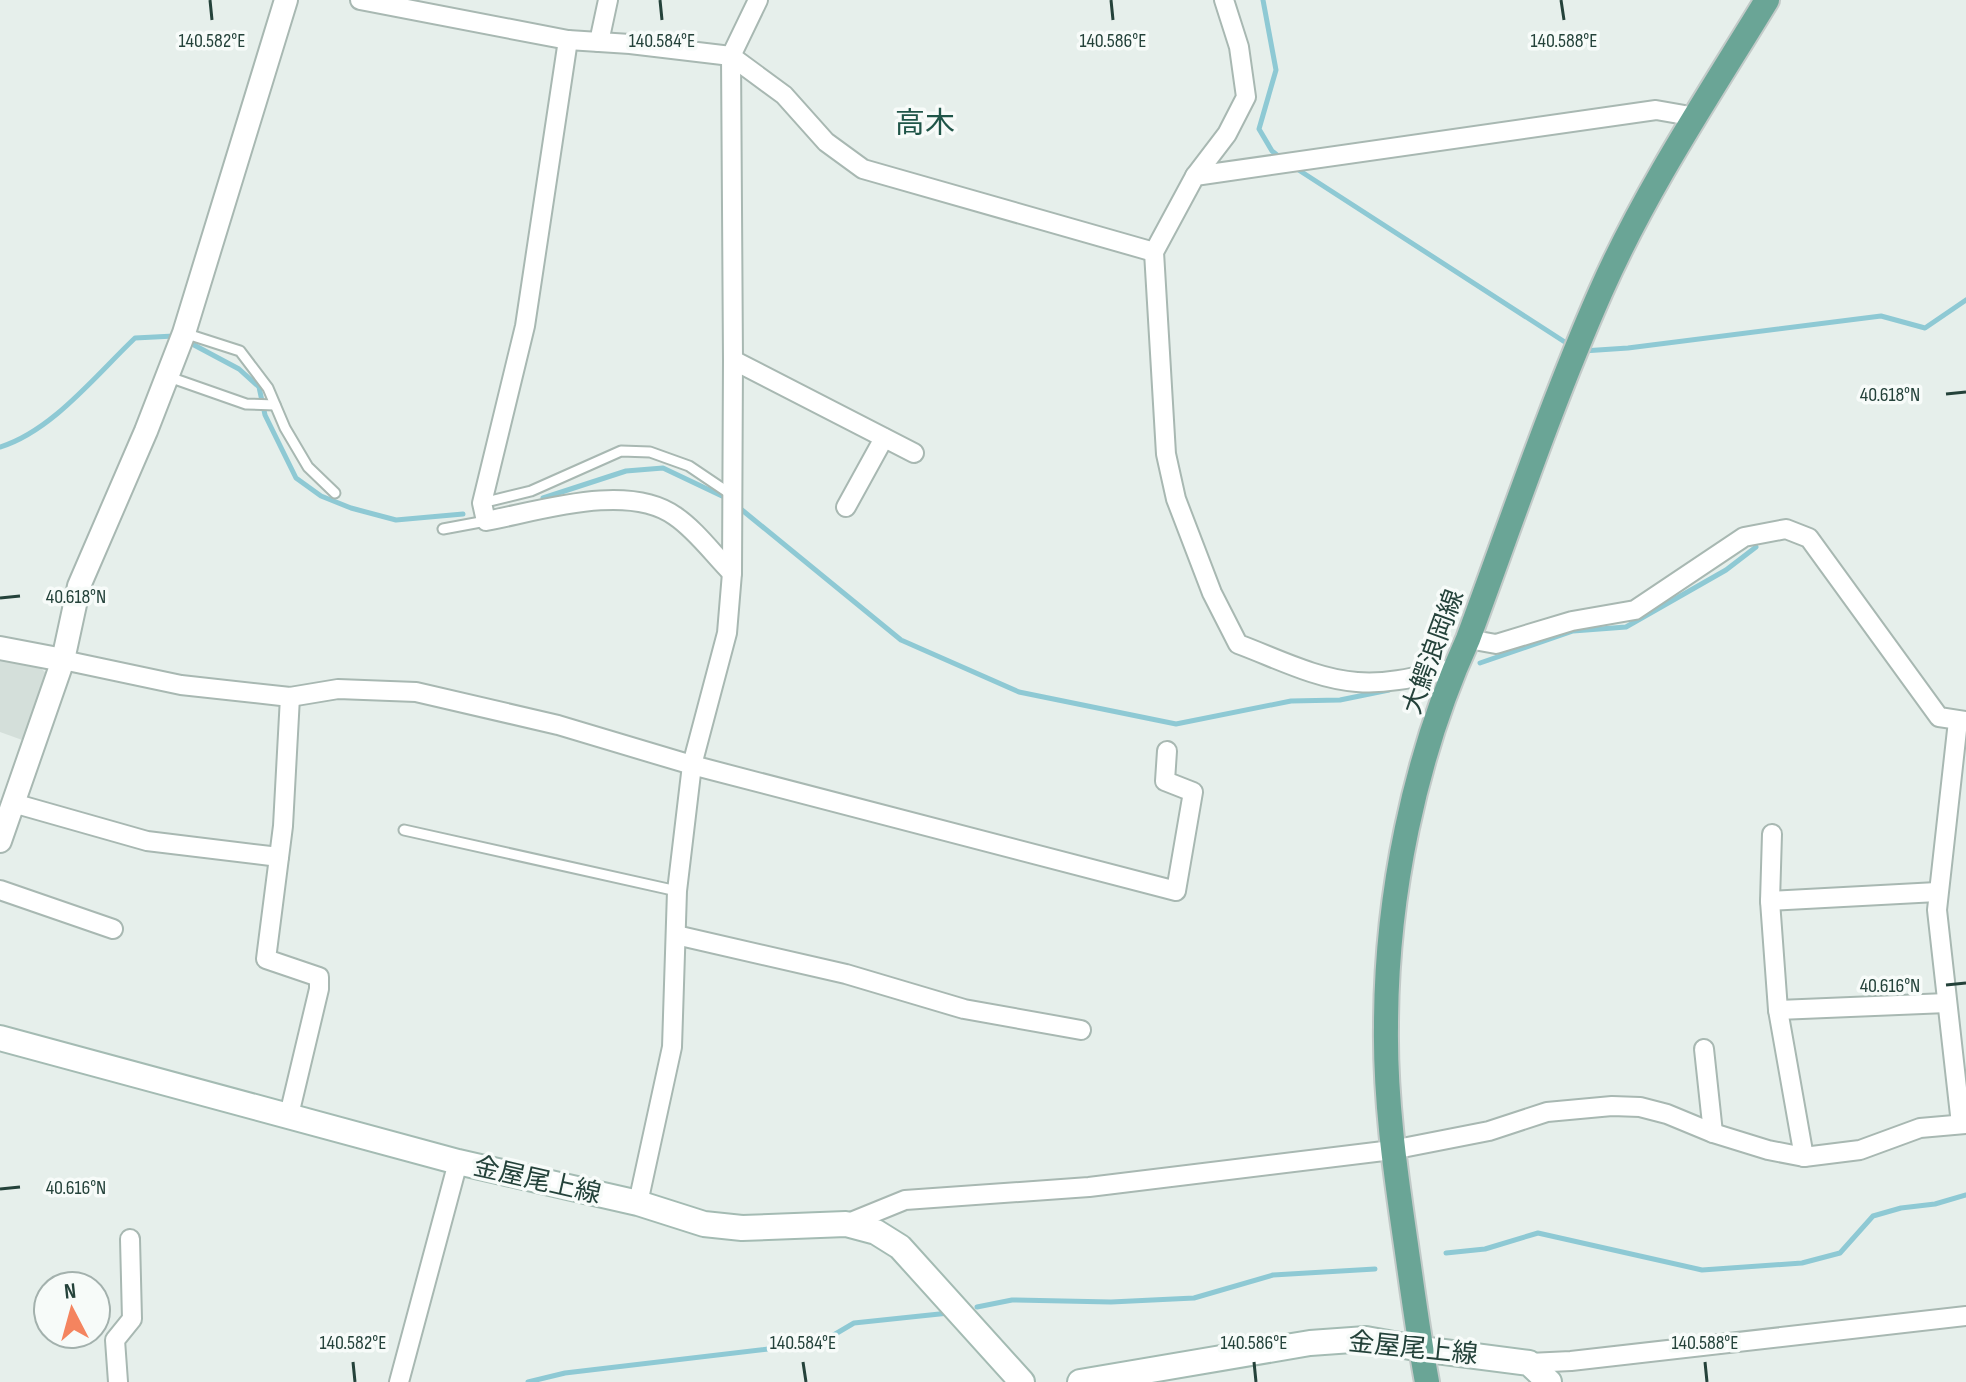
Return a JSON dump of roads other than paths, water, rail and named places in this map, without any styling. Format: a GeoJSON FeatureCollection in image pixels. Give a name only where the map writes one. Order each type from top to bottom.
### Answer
{"type":"FeatureCollection","features":[{"type":"Feature","properties":{"kind":"main road","name":"大鰐浪岡線"},"geometry":{"type":"LineString","coordinates":[[1427,1382],[1392,1150],[1386,1029],[1394,902],[1409,822],[1455,668],[1565,376],[1602,289],[1641,212],[1767,0]]}},
{"type":"Feature","properties":{"kind":"main road","name":"金屋尾上線"},"geometry":{"type":"LineString","coordinates":[[0,1038],[458,1162],[638,1203],[704,1224],[742,1228],[846,1224],[876,1232],[900,1247],[1022,1382]]}},
{"type":"Feature","properties":{"kind":"main road","name":"金屋尾上線"},"geometry":{"type":"LineString","coordinates":[[1080,1382],[1310,1343],[1366,1339],[1529,1363]]}},
{"type":"Feature","properties":{"kind":"main road"},"geometry":{"type":"LineString","coordinates":[[1529,1363],[1549,1382]]}},
{"type":"Feature","properties":{"kind":"street"},"geometry":{"type":"LineString","coordinates":[[0,841],[63,660],[79,586],[146,431],[184,333],[286,0]]}},
{"type":"Feature","properties":{"kind":"street"},"geometry":{"type":"LineString","coordinates":[[360,0],[568,40],[731,56],[784,95],[826,142],[863,169],[1154,252]]}},
{"type":"Feature","properties":{"kind":"street"},"geometry":{"type":"LineString","coordinates":[[599,42],[608,0]]}},
{"type":"Feature","properties":{"kind":"street"},"geometry":{"type":"LineString","coordinates":[[638,1203],[672,1047],[677,891],[692,765],[727,633],[732,573],[731,56],[758,0]]}},
{"type":"Feature","properties":{"kind":"street"},"geometry":{"type":"LineString","coordinates":[[1224,0],[1239,47],[1246,97],[1227,134],[1195,176],[1154,252],[1166,454],[1176,499],[1212,593],[1238,644],[1311,672],[1355,683],[1392,682],[1455,668]]}},
{"type":"Feature","properties":{"kind":"street"},"geometry":{"type":"LineString","coordinates":[[568,40],[525,326],[484,512],[608,498],[652,503],[676,516],[732,573]]}},
{"type":"Feature","properties":{"kind":"street"},"geometry":{"type":"LineString","coordinates":[[1195,176],[1656,110],[1696,117]]}},
{"type":"Feature","properties":{"kind":"street"},"geometry":{"type":"LineString","coordinates":[[733,360],[914,453]]}},
{"type":"Feature","properties":{"kind":"street"},"geometry":{"type":"LineString","coordinates":[[846,507],[884,438]]}},
{"type":"Feature","properties":{"kind":"street"},"geometry":{"type":"LineString","coordinates":[[846,1224],[905,1200],[1089,1187],[1392,1150],[1489,1131],[1547,1112],[1612,1106],[1640,1107],[1667,1114],[1713,1133],[1768,1150],[1804,1157],[1860,1150],[1920,1128],[1964,1124],[1947,1003],[1937,892],[1962,721],[1939,717],[1809,538],[1786,529],[1744,537],[1635,610],[1572,621],[1496,644],[1468,639]]}},
{"type":"Feature","properties":{"kind":"street"},"geometry":{"type":"LineString","coordinates":[[0,648],[181,685],[290,697],[338,689],[416,692],[558,725],[692,765],[1176,891],[1193,792],[1165,781],[1167,751]]}},
{"type":"Feature","properties":{"kind":"street"},"geometry":{"type":"LineString","coordinates":[[289,1115],[319,989],[319,977],[266,959],[283,826],[290,697]]}},
{"type":"Feature","properties":{"kind":"street"},"geometry":{"type":"LineString","coordinates":[[13,803],[147,841],[279,857]]}},
{"type":"Feature","properties":{"kind":"street"},"geometry":{"type":"LineString","coordinates":[[1772,834],[1770,901],[1778,1010],[1804,1157]]}},
{"type":"Feature","properties":{"kind":"street"},"geometry":{"type":"LineString","coordinates":[[0,890],[113,929]]}},
{"type":"Feature","properties":{"kind":"street"},"geometry":{"type":"LineString","coordinates":[[1770,901],[1937,892]]}},
{"type":"Feature","properties":{"kind":"street"},"geometry":{"type":"LineString","coordinates":[[676,935],[846,974],[964,1009],[1081,1030]]}},
{"type":"Feature","properties":{"kind":"street"},"geometry":{"type":"LineString","coordinates":[[1778,1010],[1947,1003]]}},
{"type":"Feature","properties":{"kind":"street"},"geometry":{"type":"LineString","coordinates":[[1704,1049],[1713,1133]]}},
{"type":"Feature","properties":{"kind":"street"},"geometry":{"type":"LineString","coordinates":[[399,1382],[458,1162]]}},
{"type":"Feature","properties":{"kind":"street"},"geometry":{"type":"LineString","coordinates":[[118,1382],[115,1340],[132,1319],[130,1239]]}},
{"type":"Feature","properties":{"kind":"street"},"geometry":{"type":"LineString","coordinates":[[1529,1363],[1571,1361],[1966,1316]]}},
{"type":"Feature","properties":{"kind":"lane"},"geometry":{"type":"LineString","coordinates":[[184,333],[240,351],[268,388],[308,467],[335,493]]}},
{"type":"Feature","properties":{"kind":"lane"},"geometry":{"type":"LineString","coordinates":[[166,376],[246,404],[275,405]]}},
{"type":"Feature","properties":{"kind":"lane"},"geometry":{"type":"LineString","coordinates":[[443,529],[621,451],[650,452],[689,466],[732,495]]}},
{"type":"Feature","properties":{"kind":"lane"},"geometry":{"type":"LineString","coordinates":[[404,830],[677,891]]}},
{"type":"Feature","properties":{"kind":"waterway"},"geometry":{"type":"LineString","coordinates":[[1263,0],[1276,70],[1259,129],[1272,151],[1282,159]]}},
{"type":"Feature","properties":{"kind":"waterway"},"geometry":{"type":"LineString","coordinates":[[1294,167],[1571,346]]}},
{"type":"Feature","properties":{"kind":"waterway"},"geometry":{"type":"LineString","coordinates":[[1583,351],[1881,316],[1925,328],[1966,300]]}},
{"type":"Feature","properties":{"kind":"waterway"},"geometry":{"type":"LineString","coordinates":[[0,447],[38,428],[55,415],[135,338],[174,336]]}},
{"type":"Feature","properties":{"kind":"waterway"},"geometry":{"type":"LineString","coordinates":[[194,345],[239,369],[259,387],[265,415],[296,478],[321,496],[396,520],[463,514]]}},
{"type":"Feature","properties":{"kind":"waterway"},"geometry":{"type":"LineString","coordinates":[[543,498],[626,471],[663,468],[722,496]]}},
{"type":"Feature","properties":{"kind":"waterway"},"geometry":{"type":"LineString","coordinates":[[742,510],[901,640],[1019,692],[1176,724],[1291,701],[1340,700],[1389,690]]}},
{"type":"Feature","properties":{"kind":"waterway"},"geometry":{"type":"LineString","coordinates":[[1480,663],[1573,631],[1626,627],[1726,570],[1756,547]]}},
{"type":"Feature","properties":{"kind":"waterway"},"geometry":{"type":"LineString","coordinates":[[1446,1253],[1485,1249],[1538,1233],[1702,1270],[1802,1263],[1840,1253],[1873,1216],[1966,1195]]}},
{"type":"Feature","properties":{"kind":"waterway"},"geometry":{"type":"LineString","coordinates":[[977,1307],[1012,1300],[1111,1302],[1194,1298],[1273,1275],[1375,1269]]}},
{"type":"Feature","properties":{"kind":"waterway"},"geometry":{"type":"LineString","coordinates":[[528,1382],[565,1373],[820,1343],[854,1323],[949,1313]]}},
{"type":"Feature","properties":{"kind":"district","name":"高木"},"geometry":{"type":"Point","coordinates":[925,124]}}]}
